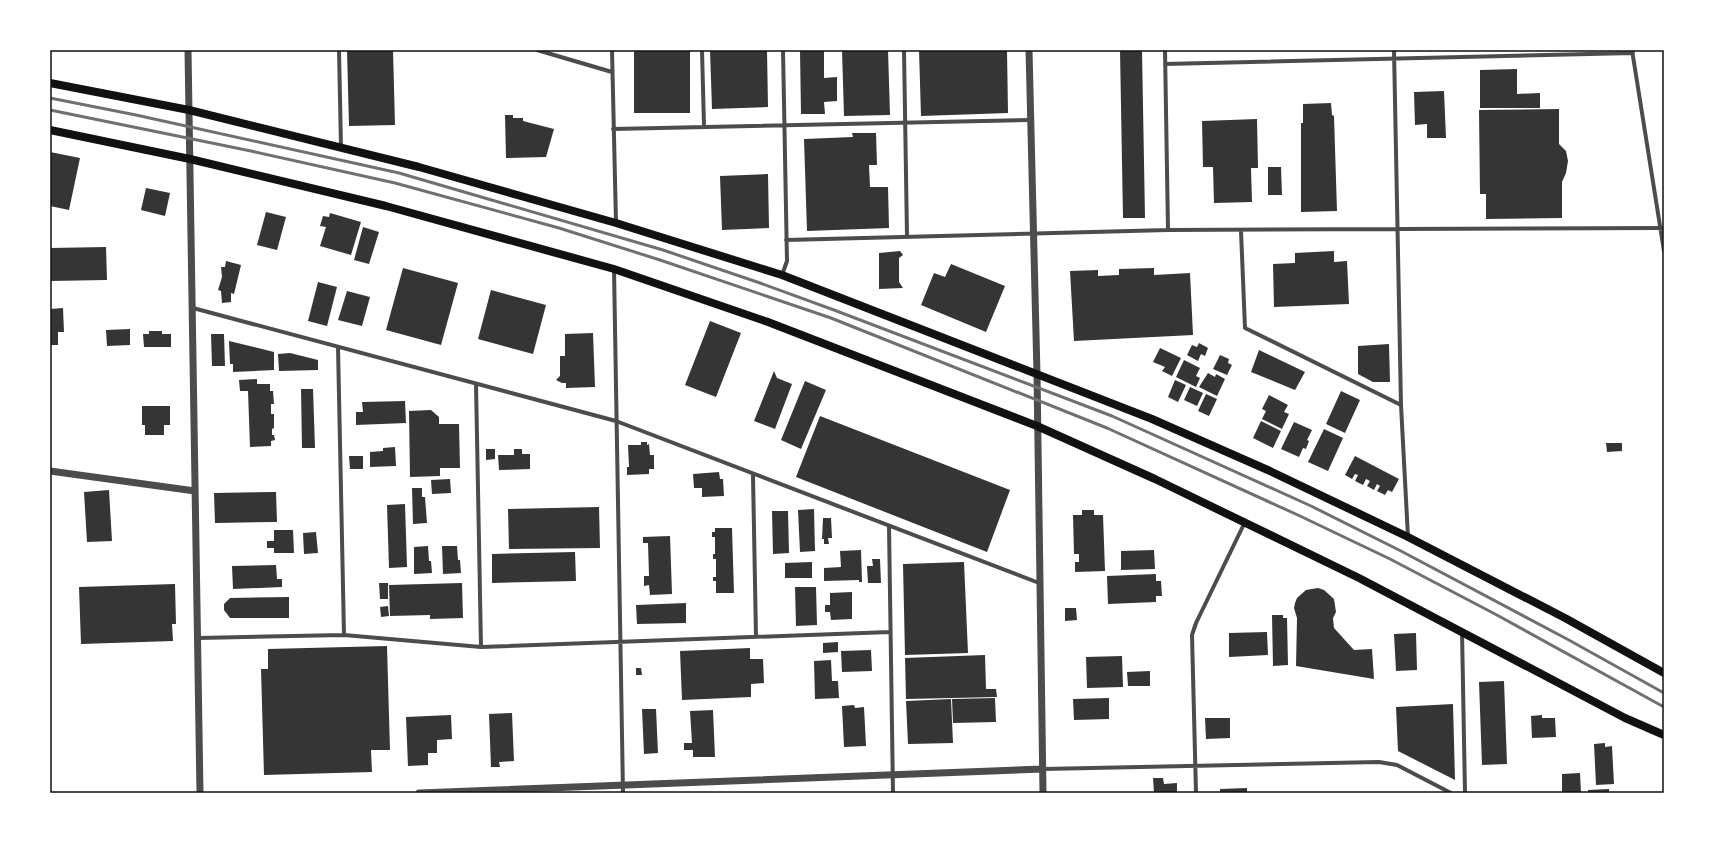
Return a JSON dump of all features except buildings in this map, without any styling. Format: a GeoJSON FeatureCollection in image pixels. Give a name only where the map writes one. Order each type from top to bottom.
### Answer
{"type":"FeatureCollection","features":[{"type":"Feature","properties":{"kind":"main road"},"geometry":{"type":"LineString","coordinates":[[50,83],[190,110],[341,146],[616,223],[782,275],[1152,419],[1270,471],[1408,537],[1565,618],[1664,673]]}},
{"type":"Feature","properties":{"kind":"main road"},"geometry":{"type":"LineString","coordinates":[[50,130],[190,159],[386,206],[614,269],[768,322],[1037,426],[1155,479],[1359,578],[1625,718],[1664,735]]}},
{"type":"Feature","properties":{"kind":"street"},"geometry":{"type":"LineString","coordinates":[[188,50],[199,638],[200,793]]}},
{"type":"Feature","properties":{"kind":"street"},"geometry":{"type":"LineString","coordinates":[[339,50],[341,146]]}},
{"type":"Feature","properties":{"kind":"street"},"geometry":{"type":"LineString","coordinates":[[537,50],[612,72]]}},
{"type":"Feature","properties":{"kind":"street"},"geometry":{"type":"LineString","coordinates":[[612,50],[616,223]]}},
{"type":"Feature","properties":{"kind":"street"},"geometry":{"type":"LineString","coordinates":[[702,50],[704,126]]}},
{"type":"Feature","properties":{"kind":"street"},"geometry":{"type":"LineString","coordinates":[[782,275],[787,261],[783,50]]}},
{"type":"Feature","properties":{"kind":"street"},"geometry":{"type":"LineString","coordinates":[[904,50],[907,236]]}},
{"type":"Feature","properties":{"kind":"street"},"geometry":{"type":"LineString","coordinates":[[1029,50],[1032,234],[1037,374],[1043,793]]}},
{"type":"Feature","properties":{"kind":"street"},"geometry":{"type":"LineString","coordinates":[[1165,50],[1168,230]]}},
{"type":"Feature","properties":{"kind":"street"},"geometry":{"type":"LineString","coordinates":[[1394,50],[1401,405],[1408,537]]}},
{"type":"Feature","properties":{"kind":"street"},"geometry":{"type":"LineString","coordinates":[[1165,64],[1394,59],[1632,51],[1662,228],[1664,250]]}},
{"type":"Feature","properties":{"kind":"street"},"geometry":{"type":"LineString","coordinates":[[613,129],[784,124],[1030,120]]}},
{"type":"Feature","properties":{"kind":"street"},"geometry":{"type":"LineString","coordinates":[[786,240],[1168,230],[1241,231],[1662,228]]}},
{"type":"Feature","properties":{"kind":"street"},"geometry":{"type":"LineString","coordinates":[[1241,231],[1244,328],[1401,405]]}},
{"type":"Feature","properties":{"kind":"street"},"geometry":{"type":"LineString","coordinates":[[614,269],[623,793]]}},
{"type":"Feature","properties":{"kind":"street"},"geometry":{"type":"LineString","coordinates":[[193,308],[616,421],[753,475],[1039,583]]}},
{"type":"Feature","properties":{"kind":"street"},"geometry":{"type":"LineString","coordinates":[[338,346],[344,635]]}},
{"type":"Feature","properties":{"kind":"street"},"geometry":{"type":"LineString","coordinates":[[476,384],[481,647]]}},
{"type":"Feature","properties":{"kind":"street"},"geometry":{"type":"LineString","coordinates":[[50,471],[196,491]]}},
{"type":"Feature","properties":{"kind":"street"},"geometry":{"type":"LineString","coordinates":[[753,475],[756,637]]}},
{"type":"Feature","properties":{"kind":"street"},"geometry":{"type":"LineString","coordinates":[[1196,793],[1192,635],[1196,623],[1245,522]]}},
{"type":"Feature","properties":{"kind":"street"},"geometry":{"type":"LineString","coordinates":[[889,526],[893,793]]}},
{"type":"Feature","properties":{"kind":"street"},"geometry":{"type":"LineString","coordinates":[[1462,631],[1465,793]]}},
{"type":"Feature","properties":{"kind":"street"},"geometry":{"type":"LineString","coordinates":[[199,638],[344,635],[481,647],[890,632]]}},
{"type":"Feature","properties":{"kind":"street"},"geometry":{"type":"LineString","coordinates":[[419,793],[1043,769],[1390,763],[1397,765],[1451,793]]}},
{"type":"Feature","properties":{"kind":"railway"},"geometry":{"type":"LineString","coordinates":[[50,98],[136,115],[399,173],[663,250],[834,310],[1112,416],[1311,506],[1399,550],[1567,639],[1664,693]]}},
{"type":"Feature","properties":{"kind":"railway"},"geometry":{"type":"LineString","coordinates":[[50,110],[251,151],[395,183],[559,228],[660,260],[831,318],[1107,428],[1300,516],[1390,559],[1495,614],[1664,707]]}}]}
